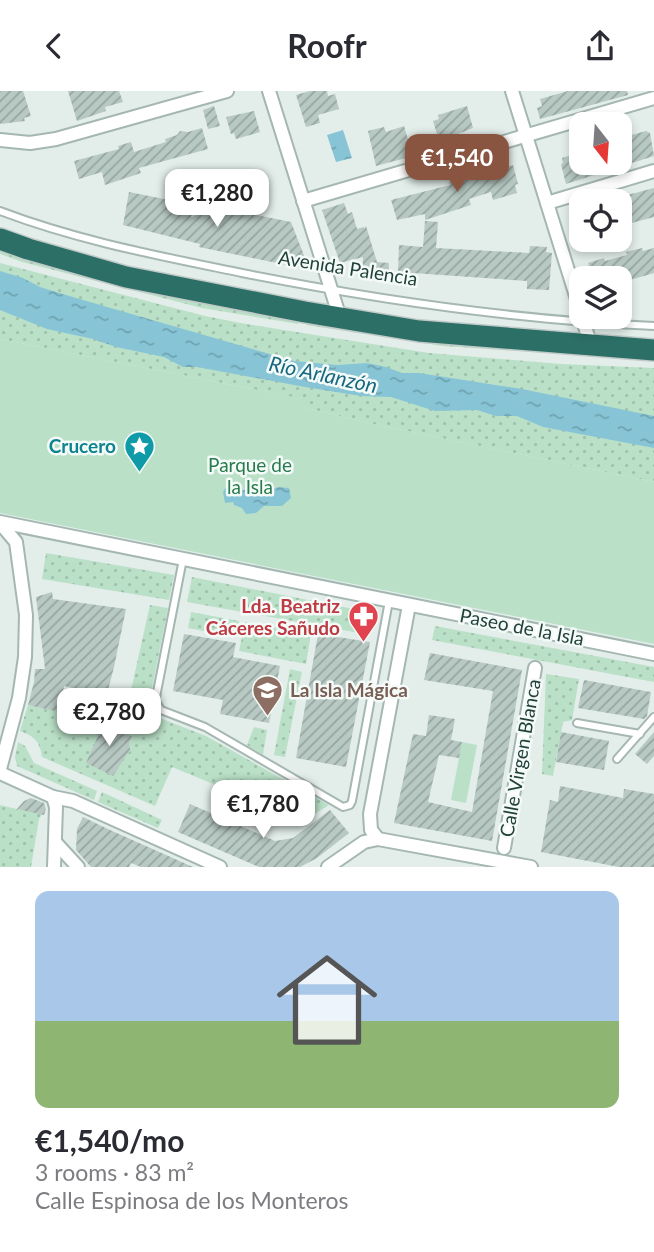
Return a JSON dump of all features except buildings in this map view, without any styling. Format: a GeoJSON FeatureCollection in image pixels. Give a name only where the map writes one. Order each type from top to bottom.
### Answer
{"type":"FeatureCollection","features":[{"type":"Feature","properties":{"kind":"highway"},"geometry":{"type":"LineString","coordinates":[[0,239],[28,250],[126,277],[340,318],[419,331],[654,350]]}},
{"type":"Feature","properties":{"kind":"street"},"geometry":{"type":"LineString","coordinates":[[0,140],[30,143],[56,139],[227,91]]}},
{"type":"Feature","properties":{"kind":"street"},"geometry":{"type":"LineString","coordinates":[[269,91],[340,318]]}},
{"type":"Feature","properties":{"kind":"street"},"geometry":{"type":"LineString","coordinates":[[512,91],[569,273]]}},
{"type":"Feature","properties":{"kind":"street"},"geometry":{"type":"LineString","coordinates":[[303,201],[654,99]]}},
{"type":"Feature","properties":{"kind":"street"},"geometry":{"type":"LineString","coordinates":[[547,203],[654,171]]}},
{"type":"Feature","properties":{"kind":"street"},"geometry":{"type":"LineString","coordinates":[[587,329],[592,346]]}},
{"type":"Feature","properties":{"kind":"street"},"geometry":{"type":"LineString","coordinates":[[0,522],[16,543],[26,615],[25,657],[19,698],[0,771],[53,797],[73,801],[220,867]]}},
{"type":"Feature","properties":{"kind":"street","name":"Paseo de la Isla"},"geometry":{"type":"LineString","coordinates":[[0,522],[654,654]]}},
{"type":"Feature","properties":{"kind":"street"},"geometry":{"type":"LineString","coordinates":[[16,543],[26,527]]}},
{"type":"Feature","properties":{"kind":"street"},"geometry":{"type":"LineString","coordinates":[[378,839],[371,830],[370,814],[409,605]]}},
{"type":"Feature","properties":{"kind":"street","name":"Calle Virgen Blanca"},"geometry":{"type":"LineString","coordinates":[[504,848],[535,668]]}},
{"type":"Feature","properties":{"kind":"street"},"geometry":{"type":"LineString","coordinates":[[53,797],[56,807],[54,867]]}},
{"type":"Feature","properties":{"kind":"street"},"geometry":{"type":"LineString","coordinates":[[328,867],[364,842],[378,839],[531,867]]}},
{"type":"Feature","properties":{"kind":"street"},"geometry":{"type":"LineString","coordinates":[[55,842],[78,867]]}},
{"type":"Feature","properties":{"kind":"lane","name":"Avenida Palencia"},"geometry":{"type":"LineString","coordinates":[[0,211],[93,242],[331,290],[569,316]]}},
{"type":"Feature","properties":{"kind":"lane","name":"Avenida Palencia"},"geometry":{"type":"LineString","coordinates":[[632,323],[654,326]]}},
{"type":"Feature","properties":{"kind":"lane"},"geometry":{"type":"LineString","coordinates":[[183,559],[156,697],[158,707],[205,727],[343,807],[350,805],[352,801],[389,601]]}},
{"type":"Feature","properties":{"kind":"lane"},"geometry":{"type":"LineString","coordinates":[[617,759],[654,717]]}},
{"type":"Feature","properties":{"kind":"lane"},"geometry":{"type":"LineString","coordinates":[[577,723],[639,734]]}},
{"type":"Feature","properties":{"kind":"green space"},"geometry":{"type":"Polygon","coordinates":[[[0,243],[300,315],[298,324],[202,308],[22,262],[0,254],[0,243]]]}},
{"type":"Feature","properties":{"kind":"green space"},"geometry":{"type":"Polygon","coordinates":[[[0,263],[205,316],[246,324],[429,353],[561,364],[654,368],[654,482],[373,424],[302,407],[302,399],[0,339],[0,263]]]}},
{"type":"Feature","properties":{"kind":"green space"},"geometry":{"type":"Polygon","coordinates":[[[309,317],[654,360],[443,346],[306,325],[309,317]]]}},
{"type":"Feature","properties":{"kind":"green space","name":"Parque de la Isla"},"geometry":{"type":"Polygon","coordinates":[[[0,339],[303,399],[302,407],[373,424],[654,482],[654,644],[0,513],[0,339]]]}},
{"type":"Feature","properties":{"kind":"green space"},"geometry":{"type":"Polygon","coordinates":[[[46,553],[174,575],[169,600],[42,579],[46,553]]]}},
{"type":"Feature","properties":{"kind":"green space"},"geometry":{"type":"Polygon","coordinates":[[[192,577],[374,613],[370,635],[187,602],[192,577]]]}},
{"type":"Feature","properties":{"kind":"green space"},"geometry":{"type":"Polygon","coordinates":[[[150,605],[168,608],[147,713],[206,736],[329,805],[303,821],[172,767],[155,806],[42,757],[35,740],[20,731],[28,705],[59,712],[63,693],[127,708],[150,605]],[[99,719],[93,723],[95,731],[128,753],[130,751],[127,746],[132,736],[99,719]]]}},
{"type":"Feature","properties":{"kind":"green space"},"geometry":{"type":"Polygon","coordinates":[[[191,612],[239,621],[236,637],[188,628],[191,612]]]}},
{"type":"Feature","properties":{"kind":"green space"},"geometry":{"type":"Polygon","coordinates":[[[245,622],[311,634],[306,664],[239,651],[245,622]]]}},
{"type":"Feature","properties":{"kind":"green space"},"geometry":{"type":"Polygon","coordinates":[[[435,626],[654,667],[654,682],[432,640],[435,626]]]}},
{"type":"Feature","properties":{"kind":"green space"},"geometry":{"type":"Polygon","coordinates":[[[290,669],[302,672],[285,757],[274,755],[290,669]]]}},
{"type":"Feature","properties":{"kind":"green space"},"geometry":{"type":"Polygon","coordinates":[[[546,674],[579,679],[572,720],[563,722],[553,776],[542,774],[546,674]]]}},
{"type":"Feature","properties":{"kind":"green space"},"geometry":{"type":"Polygon","coordinates":[[[254,727],[267,730],[263,755],[247,745],[254,727]]]}},
{"type":"Feature","properties":{"kind":"green space"},"geometry":{"type":"Polygon","coordinates":[[[18,742],[25,746],[34,763],[97,791],[94,800],[17,766],[15,757],[18,742]]]}},
{"type":"Feature","properties":{"kind":"green space"},"geometry":{"type":"Polygon","coordinates":[[[462,742],[477,745],[466,803],[451,800],[462,742]]]}},
{"type":"Feature","properties":{"kind":"green space"},"geometry":{"type":"Polygon","coordinates":[[[102,792],[162,820],[158,828],[98,802],[102,792]]]}},
{"type":"Feature","properties":{"kind":"green space"},"geometry":{"type":"Polygon","coordinates":[[[35,800],[44,806],[39,819],[31,867],[0,867],[0,805],[21,810],[35,800]]]}},
{"type":"Feature","properties":{"kind":"water"},"geometry":{"type":"Polygon","coordinates":[[[343,130],[352,158],[336,162],[327,135],[343,130]]]}},
{"type":"Feature","properties":{"kind":"water","name":"Río Arlanzón"},"geometry":{"type":"Polygon","coordinates":[[[0,271],[40,287],[294,361],[337,365],[367,363],[402,373],[419,373],[522,389],[654,416],[654,448],[543,427],[517,416],[496,416],[477,410],[435,411],[391,397],[361,396],[197,367],[183,367],[164,357],[47,329],[0,310],[0,271]]]}},
{"type":"Feature","properties":{"kind":"water"},"geometry":{"type":"Polygon","coordinates":[[[229,482],[233,487],[241,484],[243,491],[249,485],[260,484],[267,490],[289,488],[291,498],[282,506],[264,506],[256,513],[246,514],[233,502],[225,503],[223,492],[229,482]]]}},
{"type":"Feature","properties":{"kind":"place","name":"Crucero"},"geometry":{"type":"Point","coordinates":[139,473]}},
{"type":"Feature","properties":{"kind":"place","name":"Lda. Beatriz Cáceres Sañudo"},"geometry":{"type":"Point","coordinates":[363,644]}},
{"type":"Feature","properties":{"kind":"place","name":"La Isla Mágica"},"geometry":{"type":"Point","coordinates":[267,717]}}]}
